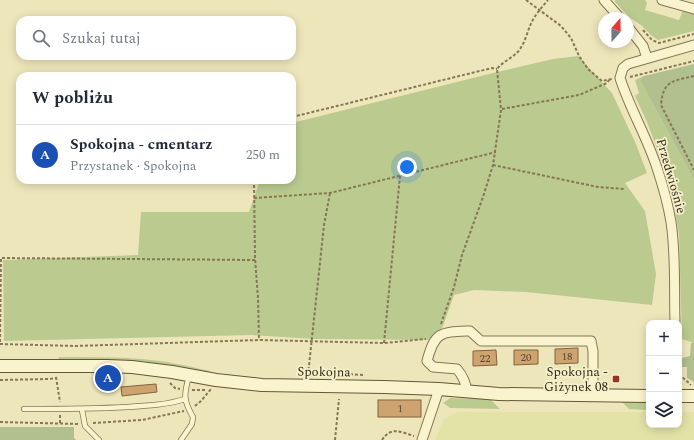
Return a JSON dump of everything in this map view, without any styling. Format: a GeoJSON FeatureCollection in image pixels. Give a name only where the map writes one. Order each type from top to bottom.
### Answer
{"type":"FeatureCollection","features":[{"type":"Feature","properties":{"kind":"street"},"geometry":{"type":"LineString","coordinates":[[604,0],[615,12]]}},
{"type":"Feature","properties":{"kind":"street"},"geometry":{"type":"LineString","coordinates":[[662,0],[694,9]]}},
{"type":"Feature","properties":{"kind":"street"},"geometry":{"type":"LineString","coordinates":[[634,35],[643,46],[647,58]]}},
{"type":"Feature","properties":{"kind":"street"},"geometry":{"type":"LineString","coordinates":[[620,78],[623,68],[628,64],[694,45]]}},
{"type":"Feature","properties":{"kind":"street","name":"Przedwiośnie"},"geometry":{"type":"LineString","coordinates":[[620,78],[646,137],[666,198],[671,230],[674,271],[675,320]]}},
{"type":"Feature","properties":{"kind":"street"},"geometry":{"type":"LineString","coordinates":[[467,392],[466,383],[456,369],[433,367],[427,361],[435,338],[449,332],[470,331],[481,341],[591,341],[593,351],[593,395]]}},
{"type":"Feature","properties":{"kind":"street","name":"Spokojna"},"geometry":{"type":"LineString","coordinates":[[0,366],[132,367],[154,369],[216,380],[262,385],[439,389],[499,394],[646,396]]}},
{"type":"Feature","properties":{"kind":"street"},"geometry":{"type":"LineString","coordinates":[[422,439],[439,389]]}},
{"type":"Feature","properties":{"kind":"street"},"geometry":{"type":"LineString","coordinates":[[682,395],[694,391]]}},
{"type":"Feature","properties":{"kind":"lane"},"geometry":{"type":"LineString","coordinates":[[181,440],[192,424],[193,417],[185,399],[189,375]]}},
{"type":"Feature","properties":{"kind":"lane"},"geometry":{"type":"LineString","coordinates":[[24,409],[82,410],[146,406],[185,399]]}},
{"type":"Feature","properties":{"kind":"lane"},"geometry":{"type":"LineString","coordinates":[[82,410],[85,426],[99,440]]}},
{"type":"Feature","properties":{"kind":"lane"},"geometry":{"type":"LineString","coordinates":[[185,435],[189,440]]}},
{"type":"Feature","properties":{"kind":"path"},"geometry":{"type":"LineString","coordinates":[[526,0],[561,26],[571,38],[579,56],[588,69],[602,81],[631,77],[694,61]]}},
{"type":"Feature","properties":{"kind":"path"},"geometry":{"type":"LineString","coordinates":[[255,260],[0,258],[0,344],[76,346],[259,340],[384,343],[435,338],[447,310],[462,255],[493,166],[501,110],[497,69],[502,63],[514,57],[521,48],[531,24],[539,10],[548,0]]}},
{"type":"Feature","properties":{"kind":"path"},"geometry":{"type":"LineString","coordinates":[[643,30],[652,40],[659,43],[694,34]]}},
{"type":"Feature","properties":{"kind":"path"},"geometry":{"type":"LineString","coordinates":[[296,116],[492,68],[497,69]]}},
{"type":"Feature","properties":{"kind":"path"},"geometry":{"type":"LineString","coordinates":[[694,76],[674,81],[666,85],[661,95],[661,105],[694,170]]}},
{"type":"Feature","properties":{"kind":"path"},"geometry":{"type":"LineString","coordinates":[[501,110],[579,95],[607,83],[609,80]]}},
{"type":"Feature","properties":{"kind":"path"},"geometry":{"type":"LineString","coordinates":[[254,198],[330,193],[496,152]]}},
{"type":"Feature","properties":{"kind":"path"},"geometry":{"type":"LineString","coordinates":[[493,166],[598,187],[624,189]]}},
{"type":"Feature","properties":{"kind":"path"},"geometry":{"type":"LineString","coordinates":[[384,343],[400,176]]}},
{"type":"Feature","properties":{"kind":"path"},"geometry":{"type":"LineString","coordinates":[[254,184],[255,260],[259,340]]}},
{"type":"Feature","properties":{"kind":"path"},"geometry":{"type":"LineString","coordinates":[[306,386],[324,225],[330,193]]}},
{"type":"Feature","properties":{"kind":"path"},"geometry":{"type":"LineString","coordinates":[[55,366],[60,410],[60,424]]}},
{"type":"Feature","properties":{"kind":"path"},"geometry":{"type":"LineString","coordinates":[[682,377],[694,391]]}},
{"type":"Feature","properties":{"kind":"path"},"geometry":{"type":"LineString","coordinates":[[335,440],[339,399]]}},
{"type":"Feature","properties":{"kind":"path"},"geometry":{"type":"LineString","coordinates":[[382,440],[385,435],[392,431],[422,439]]}},
{"type":"Feature","properties":{"kind":"green space"},"geometry":{"type":"Polygon","coordinates":[[[615,0],[645,0],[647,3],[645,10],[679,20],[683,10],[694,12],[694,31],[658,40],[634,20],[634,12],[624,12],[615,2],[615,0]]]}},
{"type":"Feature","properties":{"kind":"green space"},"geometry":{"type":"Polygon","coordinates":[[[578,56],[612,93],[636,144],[647,173],[625,183],[645,211],[656,274],[652,305],[526,292],[474,290],[454,295],[438,340],[314,339],[252,335],[4,341],[3,260],[138,255],[141,212],[249,212],[259,184],[296,184],[296,122],[553,59],[578,56]]]}},
{"type":"Feature","properties":{"kind":"green space"},"geometry":{"type":"Polygon","coordinates":[[[694,64],[694,180],[641,82],[641,78],[694,64]]]}},
{"type":"Feature","properties":{"kind":"green space"},"geometry":{"type":"Polygon","coordinates":[[[644,76],[641,78],[641,82],[694,180],[694,343],[682,339],[679,235],[671,186],[647,122],[635,96],[639,93],[635,80],[644,76]]]}},
{"type":"Feature","properties":{"kind":"green space"},"geometry":{"type":"Polygon","coordinates":[[[691,343],[694,343],[694,382],[687,378],[687,367],[682,367],[682,358],[690,356],[691,343]]]}},
{"type":"Feature","properties":{"kind":"green space"},"geometry":{"type":"Polygon","coordinates":[[[59,357],[112,357],[143,359],[177,364],[210,372],[142,361],[58,360],[59,357]]]}},
{"type":"Feature","properties":{"kind":"green space"},"geometry":{"type":"Polygon","coordinates":[[[450,398],[490,399],[500,409],[450,408],[443,403],[450,398]]]}},
{"type":"Feature","properties":{"kind":"green space"},"geometry":{"type":"Polygon","coordinates":[[[621,401],[646,401],[646,410],[629,409],[621,401]]]}},
{"type":"Feature","properties":{"kind":"green space"},"geometry":{"type":"Polygon","coordinates":[[[457,412],[646,412],[646,428],[682,428],[682,412],[694,412],[694,440],[435,440],[443,420],[457,412]]]}},
{"type":"Feature","properties":{"kind":"green space"},"geometry":{"type":"Polygon","coordinates":[[[0,427],[74,427],[74,438],[76,440],[0,440],[0,427]]]}},
{"type":"Feature","properties":{"kind":"building"},"geometry":{"type":"Polygon","coordinates":[[[578,348],[578,363],[555,364],[555,349],[578,348]]]}},
{"type":"Feature","properties":{"kind":"building"},"geometry":{"type":"Polygon","coordinates":[[[496,350],[497,365],[473,366],[473,351],[496,350]]]}},
{"type":"Feature","properties":{"kind":"building"},"geometry":{"type":"Polygon","coordinates":[[[514,350],[538,350],[538,364],[514,365],[514,350]]]}},
{"type":"Feature","properties":{"kind":"building"},"geometry":{"type":"Polygon","coordinates":[[[156,384],[157,392],[122,396],[121,387],[156,384]]]}},
{"type":"Feature","properties":{"kind":"building"},"geometry":{"type":"Polygon","coordinates":[[[378,400],[421,400],[421,417],[378,417],[378,400]]]}},
{"type":"Feature","properties":{"kind":"place","name":"Spokojna - cmentarz"},"geometry":{"type":"Point","coordinates":[108,378]}},
{"type":"Feature","properties":{"kind":"place","name":"Spokojna - Giżynek 08"},"geometry":{"type":"Point","coordinates":[616,379]}}]}
